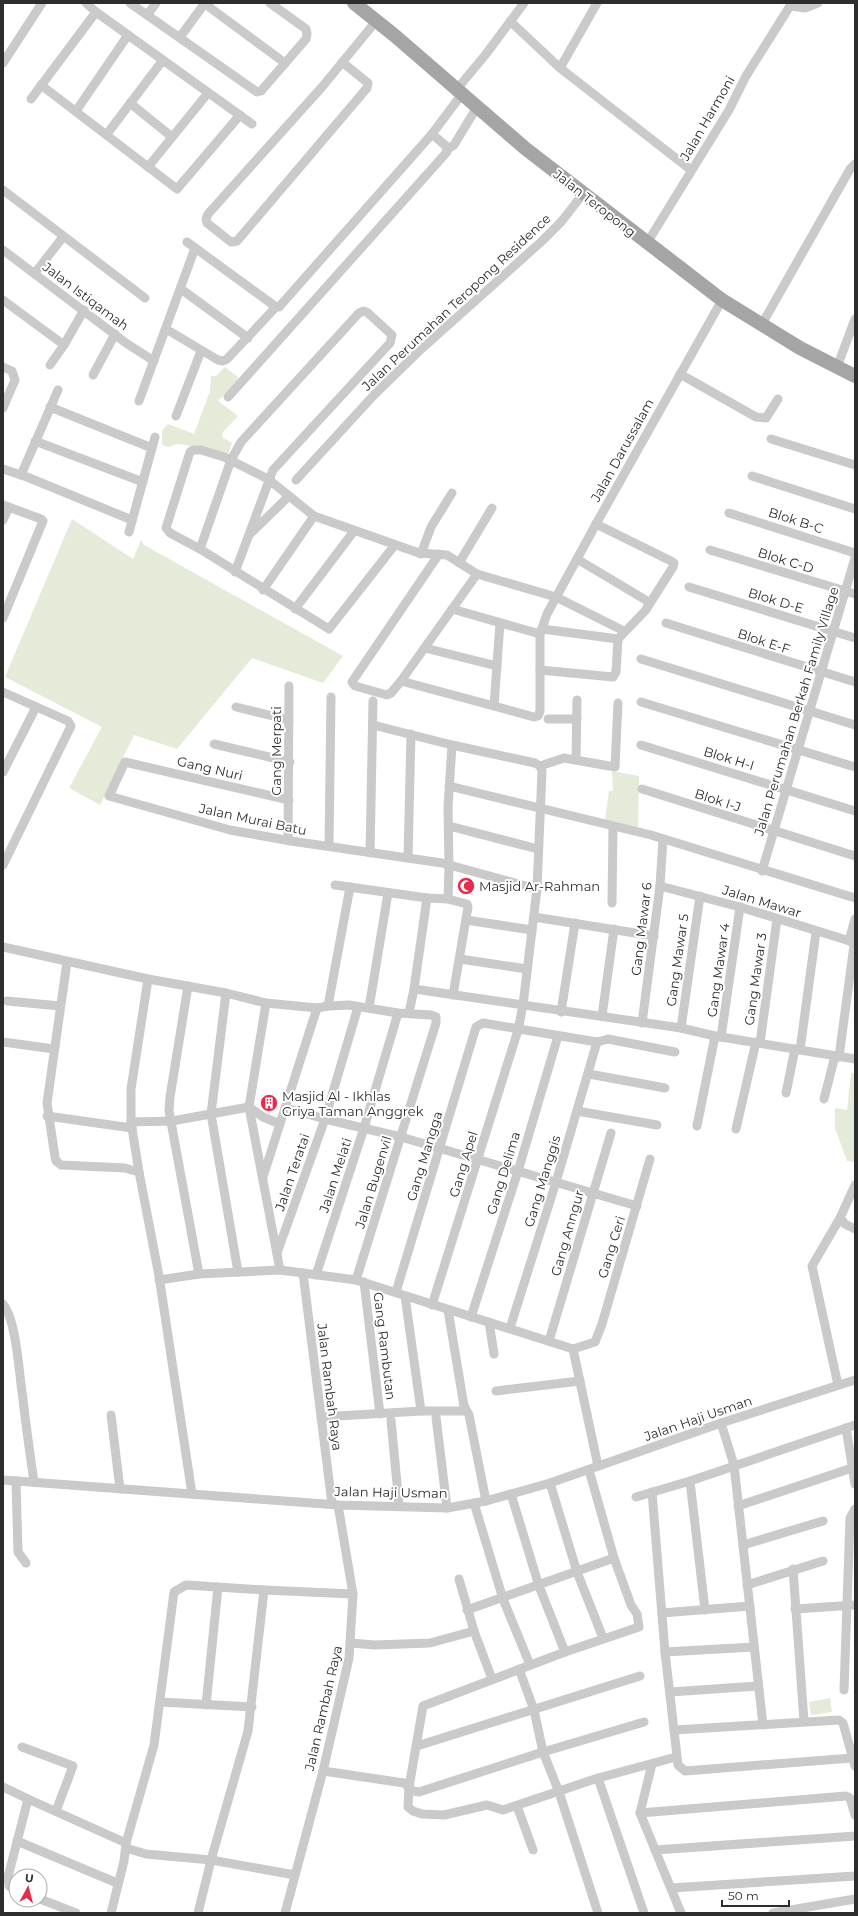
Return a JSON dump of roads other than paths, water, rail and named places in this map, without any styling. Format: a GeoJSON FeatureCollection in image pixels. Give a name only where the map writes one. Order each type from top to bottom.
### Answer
{"type":"FeatureCollection","features":[{"type":"Feature","properties":{"kind":"main road","name":"Jalan Teropong"},"geometry":{"type":"LineString","coordinates":[[354,3],[377,20],[477,107],[583,194],[722,300],[800,348],[855,376]]}},
{"type":"Feature","properties":{"kind":"street"},"geometry":{"type":"LineString","coordinates":[[3,63],[42,3]]}},
{"type":"Feature","properties":{"kind":"street"},"geometry":{"type":"LineString","coordinates":[[86,3],[96,12],[252,124]]}},
{"type":"Feature","properties":{"kind":"street"},"geometry":{"type":"LineString","coordinates":[[130,3],[148,14],[257,92],[261,91],[306,39],[307,34],[306,29],[270,3]]}},
{"type":"Feature","properties":{"kind":"street"},"geometry":{"type":"LineString","coordinates":[[148,14],[156,3]]}},
{"type":"Feature","properties":{"kind":"street"},"geometry":{"type":"LineString","coordinates":[[180,37],[205,3],[285,63]]}},
{"type":"Feature","properties":{"kind":"street"},"geometry":{"type":"LineString","coordinates":[[166,329],[201,351],[223,361],[248,338],[276,307],[279,307],[432,134],[459,91],[524,3]]}},
{"type":"Feature","properties":{"kind":"street"},"geometry":{"type":"LineString","coordinates":[[560,68],[597,3]]}},
{"type":"Feature","properties":{"kind":"street"},"geometry":{"type":"LineString","coordinates":[[790,4],[805,8],[818,3]]}},
{"type":"Feature","properties":{"kind":"street","name":"Jalan Harmoni"},"geometry":{"type":"LineString","coordinates":[[647,243],[729,110],[746,76],[790,4]]}},
{"type":"Feature","properties":{"kind":"street"},"geometry":{"type":"LineString","coordinates":[[31,99],[96,12]]}},
{"type":"Feature","properties":{"kind":"street"},"geometry":{"type":"LineString","coordinates":[[342,62],[368,83],[367,88],[237,241],[231,242],[207,223],[206,219],[208,214],[377,20]]}},
{"type":"Feature","properties":{"kind":"street"},"geometry":{"type":"LineString","coordinates":[[510,21],[560,68],[691,170]]}},
{"type":"Feature","properties":{"kind":"street"},"geometry":{"type":"LineString","coordinates":[[76,111],[128,35]]}},
{"type":"Feature","properties":{"kind":"street"},"geometry":{"type":"LineString","coordinates":[[106,134],[163,60]]}},
{"type":"Feature","properties":{"kind":"street"},"geometry":{"type":"LineString","coordinates":[[42,85],[175,188],[180,188],[240,115]]}},
{"type":"Feature","properties":{"kind":"street"},"geometry":{"type":"LineString","coordinates":[[148,167],[208,92]]}},
{"type":"Feature","properties":{"kind":"street"},"geometry":{"type":"LineString","coordinates":[[130,103],[172,137]]}},
{"type":"Feature","properties":{"kind":"street"},"geometry":{"type":"LineString","coordinates":[[228,397],[447,152],[448,149],[454,145],[477,107]]}},
{"type":"Feature","properties":{"kind":"street"},"geometry":{"type":"LineString","coordinates":[[432,134],[448,149]]}},
{"type":"Feature","properties":{"kind":"street"},"geometry":{"type":"LineString","coordinates":[[762,324],[850,169],[855,164]]}},
{"type":"Feature","properties":{"kind":"street"},"geometry":{"type":"LineString","coordinates":[[3,190],[145,298]]}},
{"type":"Feature","properties":{"kind":"street","name":"Jalan Perumahan Teropong Residence"},"geometry":{"type":"LineString","coordinates":[[296,480],[374,395],[417,353],[547,237],[583,194]]}},
{"type":"Feature","properties":{"kind":"street"},"geometry":{"type":"LineString","coordinates":[[35,274],[63,237]]}},
{"type":"Feature","properties":{"kind":"street"},"geometry":{"type":"LineString","coordinates":[[187,242],[276,307]]}},
{"type":"Feature","properties":{"kind":"street"},"geometry":{"type":"LineString","coordinates":[[139,401],[195,248]]}},
{"type":"Feature","properties":{"kind":"street","name":"Jalan Istiqamah"},"geometry":{"type":"LineString","coordinates":[[3,250],[115,334],[154,361]]}},
{"type":"Feature","properties":{"kind":"street"},"geometry":{"type":"LineString","coordinates":[[181,289],[248,338]]}},
{"type":"Feature","properties":{"kind":"street"},"geometry":{"type":"LineString","coordinates":[[3,300],[64,345]]}},
{"type":"Feature","properties":{"kind":"street","name":"Jalan Darussalam"},"geometry":{"type":"LineString","coordinates":[[494,706],[534,717],[538,716],[540,711],[541,632],[547,614],[722,300]]}},
{"type":"Feature","properties":{"kind":"street"},"geometry":{"type":"LineString","coordinates":[[50,365],[64,345],[84,310]]}},
{"type":"Feature","properties":{"kind":"street"},"geometry":{"type":"LineString","coordinates":[[200,549],[231,460],[241,442],[359,313],[364,311],[368,312],[392,335],[390,343],[277,465],[268,479],[235,572]]}},
{"type":"Feature","properties":{"kind":"street"},"geometry":{"type":"LineString","coordinates":[[837,367],[855,319]]}},
{"type":"Feature","properties":{"kind":"street"},"geometry":{"type":"LineString","coordinates":[[93,374],[115,334]]}},
{"type":"Feature","properties":{"kind":"street"},"geometry":{"type":"LineString","coordinates":[[176,416],[201,351]]}},
{"type":"Feature","properties":{"kind":"street"},"geometry":{"type":"LineString","coordinates":[[3,367],[12,371],[15,380],[3,408]]}},
{"type":"Feature","properties":{"kind":"street"},"geometry":{"type":"LineString","coordinates":[[680,374],[756,417],[766,418],[778,399]]}},
{"type":"Feature","properties":{"kind":"street"},"geometry":{"type":"LineString","coordinates":[[20,475],[58,390]]}},
{"type":"Feature","properties":{"kind":"street"},"geometry":{"type":"LineString","coordinates":[[50,407],[152,448]]}},
{"type":"Feature","properties":{"kind":"street"},"geometry":{"type":"LineString","coordinates":[[128,532],[155,437]]}},
{"type":"Feature","properties":{"kind":"street"},"geometry":{"type":"LineString","coordinates":[[771,439],[855,465]]}},
{"type":"Feature","properties":{"kind":"street"},"geometry":{"type":"LineString","coordinates":[[35,441],[143,482]]}},
{"type":"Feature","properties":{"kind":"street"},"geometry":{"type":"LineString","coordinates":[[394,546],[330,629],[295,610],[200,549],[170,533],[166,528],[190,452],[193,450],[201,450],[218,454],[268,479],[314,516],[394,546],[421,554],[448,555],[476,574],[556,597],[621,635]]}},
{"type":"Feature","properties":{"kind":"street"},"geometry":{"type":"LineString","coordinates":[[3,469],[132,520]]}},
{"type":"Feature","properties":{"kind":"street"},"geometry":{"type":"LineString","coordinates":[[752,476],[855,509]]}},
{"type":"Feature","properties":{"kind":"street"},"geometry":{"type":"LineString","coordinates":[[421,554],[431,527],[452,492]]}},
{"type":"Feature","properties":{"kind":"street"},"geometry":{"type":"LineString","coordinates":[[248,536],[289,496]]}},
{"type":"Feature","properties":{"kind":"street"},"geometry":{"type":"LineString","coordinates":[[3,520],[6,506],[43,521],[3,618]]}},
{"type":"Feature","properties":{"kind":"street"},"geometry":{"type":"LineString","coordinates":[[459,563],[492,508]]}},
{"type":"Feature","properties":{"kind":"street","name":"Blok B-C"},"geometry":{"type":"LineString","coordinates":[[729,513],[855,553]]}},
{"type":"Feature","properties":{"kind":"street"},"geometry":{"type":"LineString","coordinates":[[263,590],[314,516]]}},
{"type":"Feature","properties":{"kind":"street"},"geometry":{"type":"LineString","coordinates":[[540,670],[613,677],[616,672],[621,635],[641,616],[673,567],[674,563],[596,524]]}},
{"type":"Feature","properties":{"kind":"street"},"geometry":{"type":"LineString","coordinates":[[295,610],[354,531]]}},
{"type":"Feature","properties":{"kind":"street","name":"Blok C-D"},"geometry":{"type":"LineString","coordinates":[[710,550],[855,594]]}},
{"type":"Feature","properties":{"kind":"street"},"geometry":{"type":"LineString","coordinates":[[439,554],[352,682],[355,686],[387,695],[391,693],[425,648],[476,574]]}},
{"type":"Feature","properties":{"kind":"street","name":"Jalan Perumahan Berkah Family Village"},"geometry":{"type":"LineString","coordinates":[[762,871],[855,558]]}},
{"type":"Feature","properties":{"kind":"street"},"geometry":{"type":"LineString","coordinates":[[577,559],[650,602]]}},
{"type":"Feature","properties":{"kind":"street","name":"Blok D-E"},"geometry":{"type":"LineString","coordinates":[[689,587],[855,638]]}},
{"type":"Feature","properties":{"kind":"street"},"geometry":{"type":"LineString","coordinates":[[452,608],[500,623],[541,632],[621,635]]}},
{"type":"Feature","properties":{"kind":"street"},"geometry":{"type":"LineString","coordinates":[[401,681],[494,706],[500,623]]}},
{"type":"Feature","properties":{"kind":"street","name":"Blok E-F"},"geometry":{"type":"LineString","coordinates":[[666,624],[855,682]]}},
{"type":"Feature","properties":{"kind":"street"},"geometry":{"type":"LineString","coordinates":[[425,648],[497,666]]}},
{"type":"Feature","properties":{"kind":"street"},"geometry":{"type":"LineString","coordinates":[[641,659],[855,725]]}},
{"type":"Feature","properties":{"kind":"street","name":"Gang Merpati"},"geometry":{"type":"LineString","coordinates":[[288,840],[290,762],[289,686]]}},
{"type":"Feature","properties":{"kind":"street"},"geometry":{"type":"LineString","coordinates":[[3,692],[68,721],[71,726],[3,866]]}},
{"type":"Feature","properties":{"kind":"street"},"geometry":{"type":"LineString","coordinates":[[329,846],[331,697]]}},
{"type":"Feature","properties":{"kind":"street"},"geometry":{"type":"LineString","coordinates":[[576,760],[577,700]]}},
{"type":"Feature","properties":{"kind":"street"},"geometry":{"type":"LineString","coordinates":[[370,852],[373,725],[372,702]]}},
{"type":"Feature","properties":{"kind":"street"},"geometry":{"type":"LineString","coordinates":[[641,702],[855,767]]}},
{"type":"Feature","properties":{"kind":"street"},"geometry":{"type":"LineString","coordinates":[[373,725],[452,745],[535,763],[540,766],[564,758],[615,767],[618,703]]}},
{"type":"Feature","properties":{"kind":"street"},"geometry":{"type":"LineString","coordinates":[[3,772],[36,707]]}},
{"type":"Feature","properties":{"kind":"street"},"geometry":{"type":"LineString","coordinates":[[236,707],[289,720]]}},
{"type":"Feature","properties":{"kind":"street"},"geometry":{"type":"LineString","coordinates":[[548,719],[577,719]]}},
{"type":"Feature","properties":{"kind":"street"},"geometry":{"type":"LineString","coordinates":[[408,858],[412,734]]}},
{"type":"Feature","properties":{"kind":"street"},"geometry":{"type":"LineString","coordinates":[[214,744],[290,762]]}},
{"type":"Feature","properties":{"kind":"street"},"geometry":{"type":"LineString","coordinates":[[448,899],[449,786],[452,745]]}},
{"type":"Feature","properties":{"kind":"street","name":"Blok H-I"},"geometry":{"type":"LineString","coordinates":[[641,745],[855,811]]}},
{"type":"Feature","properties":{"kind":"street","name":"Jalan Murai Batu"},"geometry":{"type":"LineString","coordinates":[[125,762],[109,796],[230,830],[442,863],[537,889]]}},
{"type":"Feature","properties":{"kind":"street","name":"Gang Nuri"},"geometry":{"type":"LineString","coordinates":[[125,762],[289,800]]}},
{"type":"Feature","properties":{"kind":"street","name":"Gang Apel"},"geometry":{"type":"LineString","coordinates":[[432,1305],[479,1159],[518,1030],[523,1005],[526,969],[537,889],[542,771],[540,766]]}},
{"type":"Feature","properties":{"kind":"street"},"geometry":{"type":"LineString","coordinates":[[449,786],[663,839],[762,871],[855,898]]}},
{"type":"Feature","properties":{"kind":"street","name":"Blok I-J"},"geometry":{"type":"LineString","coordinates":[[642,789],[855,856]]}},
{"type":"Feature","properties":{"kind":"street"},"geometry":{"type":"LineString","coordinates":[[449,826],[538,849]]}},
{"type":"Feature","properties":{"kind":"street"},"geometry":{"type":"LineString","coordinates":[[612,827],[612,903]]}},
{"type":"Feature","properties":{"kind":"street","name":"Gang Mawar 6"},"geometry":{"type":"LineString","coordinates":[[642,1023],[660,886],[663,839]]}},
{"type":"Feature","properties":{"kind":"street"},"geometry":{"type":"LineString","coordinates":[[335,885],[427,898],[448,899],[467,904],[466,920],[453,995]]}},
{"type":"Feature","properties":{"kind":"street","name":"Jalan Mawar"},"geometry":{"type":"LineString","coordinates":[[660,886],[740,907],[852,943]]}},
{"type":"Feature","properties":{"kind":"street"},"geometry":{"type":"LineString","coordinates":[[328,1006],[350,887]]}},
{"type":"Feature","properties":{"kind":"street"},"geometry":{"type":"LineString","coordinates":[[369,1008],[388,892]]}},
{"type":"Feature","properties":{"kind":"street","name":"Gang Mawar 5"},"geometry":{"type":"LineString","coordinates":[[681,1028],[700,896]]}},
{"type":"Feature","properties":{"kind":"street"},"geometry":{"type":"LineString","coordinates":[[3,948],[148,979],[226,993],[266,1003],[317,1008],[328,1006],[358,1007],[398,1013],[409,1013],[414,989],[427,898]]}},
{"type":"Feature","properties":{"kind":"street","name":"Gang Mawar 4"},"geometry":{"type":"LineString","coordinates":[[697,1126],[718,1036],[740,907]]}},
{"type":"Feature","properties":{"kind":"street"},"geometry":{"type":"LineString","coordinates":[[534,917],[654,936]]}},
{"type":"Feature","properties":{"kind":"street","name":"Gang Mawar 3"},"geometry":{"type":"LineString","coordinates":[[736,1129],[758,1043],[777,919]]}},
{"type":"Feature","properties":{"kind":"street"},"geometry":{"type":"LineString","coordinates":[[824,1099],[837,1057],[855,919]]}},
{"type":"Feature","properties":{"kind":"street"},"geometry":{"type":"LineString","coordinates":[[466,920],[532,930]]}},
{"type":"Feature","properties":{"kind":"street"},"geometry":{"type":"LineString","coordinates":[[561,1012],[575,923]]}},
{"type":"Feature","properties":{"kind":"street"},"geometry":{"type":"LineString","coordinates":[[602,1016],[614,929]]}},
{"type":"Feature","properties":{"kind":"street"},"geometry":{"type":"LineString","coordinates":[[786,1093],[798,1050],[816,932]]}},
{"type":"Feature","properties":{"kind":"street"},"geometry":{"type":"LineString","coordinates":[[460,959],[526,969]]}},
{"type":"Feature","properties":{"kind":"street"},"geometry":{"type":"LineString","coordinates":[[67,962],[46,1103],[55,1158],[57,1163],[61,1165],[124,1168],[139,1172]]}},
{"type":"Feature","properties":{"kind":"street"},"geometry":{"type":"LineString","coordinates":[[148,979],[131,1089],[131,1125],[159,1280],[192,1494]]}},
{"type":"Feature","properties":{"kind":"street"},"geometry":{"type":"LineString","coordinates":[[188,986],[169,1111],[199,1274]]}},
{"type":"Feature","properties":{"kind":"street"},"geometry":{"type":"LineString","coordinates":[[414,989],[561,1012],[602,1016],[681,1028],[718,1036],[855,1059]]}},
{"type":"Feature","properties":{"kind":"street"},"geometry":{"type":"LineString","coordinates":[[226,993],[211,1114],[238,1272]]}},
{"type":"Feature","properties":{"kind":"street"},"geometry":{"type":"LineString","coordinates":[[7,1001],[60,1006]]}},
{"type":"Feature","properties":{"kind":"street"},"geometry":{"type":"LineString","coordinates":[[266,1003],[249,1107],[280,1270]]}},
{"type":"Feature","properties":{"kind":"street","name":"Jalan Teratai"},"geometry":{"type":"LineString","coordinates":[[277,1253],[324,1119],[358,1007]]}},
{"type":"Feature","properties":{"kind":"street"},"geometry":{"type":"LineString","coordinates":[[263,1177],[317,1008]]}},
{"type":"Feature","properties":{"kind":"street","name":"Jalan Melati"},"geometry":{"type":"LineString","coordinates":[[316,1276],[364,1128],[398,1013]]}},
{"type":"Feature","properties":{"kind":"street","name":"Jalan Bugenvil"},"geometry":{"type":"LineString","coordinates":[[360,1281],[401,1137],[436,1023],[436,1017],[409,1013]]}},
{"type":"Feature","properties":{"kind":"street","name":"Gang Mangga"},"geometry":{"type":"LineString","coordinates":[[396,1292],[476,1027],[484,1023],[518,1030]]}},
{"type":"Feature","properties":{"kind":"street"},"geometry":{"type":"LineString","coordinates":[[518,1030],[597,1042],[608,1039],[675,1052]]}},
{"type":"Feature","properties":{"kind":"street","name":"Gang Delima"},"geometry":{"type":"LineString","coordinates":[[471,1317],[518,1171],[558,1036]]}},
{"type":"Feature","properties":{"kind":"street"},"geometry":{"type":"LineString","coordinates":[[3,1042],[54,1049]]}},
{"type":"Feature","properties":{"kind":"street","name":"Gang Manggis"},"geometry":{"type":"LineString","coordinates":[[510,1328],[589,1074],[597,1042]]}},
{"type":"Feature","properties":{"kind":"street"},"geometry":{"type":"LineString","coordinates":[[589,1074],[665,1088]]}},
{"type":"Feature","properties":{"kind":"street"},"geometry":{"type":"LineString","coordinates":[[48,1116],[131,1125],[172,1121],[249,1107],[263,1117],[280,1124]]}},
{"type":"Feature","properties":{"kind":"street"},"geometry":{"type":"LineString","coordinates":[[286,1108],[324,1119],[401,1137],[638,1206]]}},
{"type":"Feature","properties":{"kind":"street"},"geometry":{"type":"LineString","coordinates":[[577,1111],[657,1125]]}},
{"type":"Feature","properties":{"kind":"street","name":"Gang Anngur"},"geometry":{"type":"LineString","coordinates":[[550,1340],[592,1192],[611,1133]]}},
{"type":"Feature","properties":{"kind":"street","name":"Gang Ceri"},"geometry":{"type":"LineString","coordinates":[[573,1349],[595,1342],[638,1206],[650,1159]]}},
{"type":"Feature","properties":{"kind":"street"},"geometry":{"type":"LineString","coordinates":[[838,1385],[812,1266],[840,1218],[855,1185]]}},
{"type":"Feature","properties":{"kind":"street"},"geometry":{"type":"LineString","coordinates":[[840,1218],[845,1224],[855,1229]]}},
{"type":"Feature","properties":{"kind":"street"},"geometry":{"type":"LineString","coordinates":[[159,1280],[199,1274],[280,1270],[360,1281],[448,1310],[550,1340],[573,1349],[598,1466]]}},
{"type":"Feature","properties":{"kind":"street","name":"Jalan Rambah Raya"},"geometry":{"type":"LineString","coordinates":[[285,1913],[323,1771],[349,1658],[353,1594],[335,1504],[321,1417],[303,1273]]}},
{"type":"Feature","properties":{"kind":"street","name":"Gang Rambutan"},"geometry":{"type":"LineString","coordinates":[[360,1281],[380,1414]]}},
{"type":"Feature","properties":{"kind":"street"},"geometry":{"type":"LineString","coordinates":[[406,1296],[421,1411]]}},
{"type":"Feature","properties":{"kind":"street"},"geometry":{"type":"LineString","coordinates":[[3,1304],[8,1309],[16,1348],[34,1482]]}},
{"type":"Feature","properties":{"kind":"street"},"geometry":{"type":"LineString","coordinates":[[448,1310],[463,1408]]}},
{"type":"Feature","properties":{"kind":"street"},"geometry":{"type":"LineString","coordinates":[[489,1322],[494,1354]]}},
{"type":"Feature","properties":{"kind":"street","name":"Jalan Haji Usman"},"geometry":{"type":"LineString","coordinates":[[3,1480],[335,1504],[399,1505],[447,1508],[486,1501],[550,1483],[721,1423],[855,1380]]}},
{"type":"Feature","properties":{"kind":"street"},"geometry":{"type":"LineString","coordinates":[[496,1390],[580,1381]]}},
{"type":"Feature","properties":{"kind":"street"},"geometry":{"type":"LineString","coordinates":[[321,1417],[463,1408],[468,1411],[471,1423],[486,1501]]}},
{"type":"Feature","properties":{"kind":"street"},"geometry":{"type":"LineString","coordinates":[[111,1415],[120,1488]]}},
{"type":"Feature","properties":{"kind":"street"},"geometry":{"type":"LineString","coordinates":[[436,1417],[447,1508]]}},
{"type":"Feature","properties":{"kind":"street"},"geometry":{"type":"LineString","coordinates":[[392,1420],[399,1505]]}},
{"type":"Feature","properties":{"kind":"street"},"geometry":{"type":"LineString","coordinates":[[721,1423],[734,1465],[763,1724]]}},
{"type":"Feature","properties":{"kind":"street"},"geometry":{"type":"LineString","coordinates":[[636,1497],[690,1481],[851,1427],[852,1468],[855,1484]]}},
{"type":"Feature","properties":{"kind":"street"},"geometry":{"type":"LineString","coordinates":[[738,1506],[852,1468]]}},
{"type":"Feature","properties":{"kind":"street"},"geometry":{"type":"LineString","coordinates":[[589,1470],[614,1558],[632,1605],[637,1614],[638,1628],[603,1638],[423,1706],[409,1788],[408,1807],[413,1811],[422,1814],[444,1815],[487,1805],[503,1810],[598,1778],[676,1757]]}},
{"type":"Feature","properties":{"kind":"street"},"geometry":{"type":"LineString","coordinates":[[16,1480],[18,1552],[20,1558],[26,1563]]}},
{"type":"Feature","properties":{"kind":"street"},"geometry":{"type":"LineString","coordinates":[[690,1481],[705,1610]]}},
{"type":"Feature","properties":{"kind":"street"},"geometry":{"type":"LineString","coordinates":[[550,1483],[577,1572],[603,1638]]}},
{"type":"Feature","properties":{"kind":"street"},"geometry":{"type":"LineString","coordinates":[[652,1492],[665,1652],[676,1757],[678,1764],[685,1771],[854,1762],[843,1723],[839,1720],[674,1730]]}},
{"type":"Feature","properties":{"kind":"street"},"geometry":{"type":"LineString","coordinates":[[511,1494],[540,1586],[565,1652]]}},
{"type":"Feature","properties":{"kind":"street"},"geometry":{"type":"LineString","coordinates":[[474,1503],[503,1599],[530,1665]]}},
{"type":"Feature","properties":{"kind":"street"},"geometry":{"type":"LineString","coordinates":[[844,1690],[852,1605],[850,1518],[855,1509]]}},
{"type":"Feature","properties":{"kind":"street"},"geometry":{"type":"LineString","coordinates":[[742,1545],[823,1521]]}},
{"type":"Feature","properties":{"kind":"street"},"geometry":{"type":"LineString","coordinates":[[467,1610],[540,1586],[614,1558]]}},
{"type":"Feature","properties":{"kind":"street"},"geometry":{"type":"LineString","coordinates":[[747,1585],[793,1569],[823,1561]]}},
{"type":"Feature","properties":{"kind":"street"},"geometry":{"type":"LineString","coordinates":[[793,1569],[804,1721]]}},
{"type":"Feature","properties":{"kind":"street"},"geometry":{"type":"LineString","coordinates":[[459,1579],[467,1610],[492,1679]]}},
{"type":"Feature","properties":{"kind":"street"},"geometry":{"type":"LineString","coordinates":[[111,1913],[126,1845],[154,1745],[174,1592],[186,1586],[353,1594]]}},
{"type":"Feature","properties":{"kind":"street"},"geometry":{"type":"LineString","coordinates":[[206,1705],[218,1588]]}},
{"type":"Feature","properties":{"kind":"street"},"geometry":{"type":"LineString","coordinates":[[198,1913],[211,1860],[241,1758],[252,1707],[264,1590]]}},
{"type":"Feature","properties":{"kind":"street"},"geometry":{"type":"LineString","coordinates":[[795,1609],[852,1605]]}},
{"type":"Feature","properties":{"kind":"street"},"geometry":{"type":"LineString","coordinates":[[662,1613],[750,1606]]}},
{"type":"Feature","properties":{"kind":"street"},"geometry":{"type":"LineString","coordinates":[[351,1643],[375,1646],[430,1643],[474,1631]]}},
{"type":"Feature","properties":{"kind":"street"},"geometry":{"type":"LineString","coordinates":[[665,1652],[754,1647]]}},
{"type":"Feature","properties":{"kind":"street"},"geometry":{"type":"LineString","coordinates":[[519,1669],[534,1710],[543,1752],[559,1792],[598,1913]]}},
{"type":"Feature","properties":{"kind":"street"},"geometry":{"type":"LineString","coordinates":[[417,1746],[640,1676]]}},
{"type":"Feature","properties":{"kind":"street"},"geometry":{"type":"LineString","coordinates":[[670,1692],[758,1686]]}},
{"type":"Feature","properties":{"kind":"street"},"geometry":{"type":"LineString","coordinates":[[160,1702],[252,1707]]}},
{"type":"Feature","properties":{"kind":"street"},"geometry":{"type":"LineString","coordinates":[[323,1771],[404,1783],[413,1791],[419,1792],[543,1752],[644,1722]]}},
{"type":"Feature","properties":{"kind":"street"},"geometry":{"type":"LineString","coordinates":[[22,1747],[73,1766],[56,1811]]}},
{"type":"Feature","properties":{"kind":"street"},"geometry":{"type":"LineString","coordinates":[[652,1764],[640,1812],[681,1913]]}},
{"type":"Feature","properties":{"kind":"street"},"geometry":{"type":"LineString","coordinates":[[598,1778],[644,1913]]}},
{"type":"Feature","properties":{"kind":"street"},"geometry":{"type":"LineString","coordinates":[[3,1786],[146,1854],[211,1860],[295,1875]]}},
{"type":"Feature","properties":{"kind":"street"},"geometry":{"type":"LineString","coordinates":[[640,1812],[846,1796],[850,1798],[854,1811]]}},
{"type":"Feature","properties":{"kind":"street"},"geometry":{"type":"LineString","coordinates":[[10,1868],[28,1799]]}},
{"type":"Feature","properties":{"kind":"street"},"geometry":{"type":"LineString","coordinates":[[517,1806],[533,1850]]}},
{"type":"Feature","properties":{"kind":"street"},"geometry":{"type":"LineString","coordinates":[[655,1850],[855,1836]]}},
{"type":"Feature","properties":{"kind":"street"},"geometry":{"type":"LineString","coordinates":[[17,1841],[117,1883]]}},
{"type":"Feature","properties":{"kind":"street"},"geometry":{"type":"LineString","coordinates":[[670,1888],[855,1876]]}},
{"type":"Feature","properties":{"kind":"street"},"geometry":{"type":"LineString","coordinates":[[773,1913],[855,1899]]}},
{"type":"Feature","properties":{"kind":"street"},"geometry":{"type":"LineString","coordinates":[[48,1902],[76,1913]]}},
{"type":"Feature","properties":{"kind":"place","name":"Masjid Ar-Rahman"},"geometry":{"type":"Point","coordinates":[466,886]}},
{"type":"Feature","properties":{"kind":"place","name":"Masjid Al - Ikhlas Griya Taman Anggrek"},"geometry":{"type":"Point","coordinates":[269,1103]}}]}
